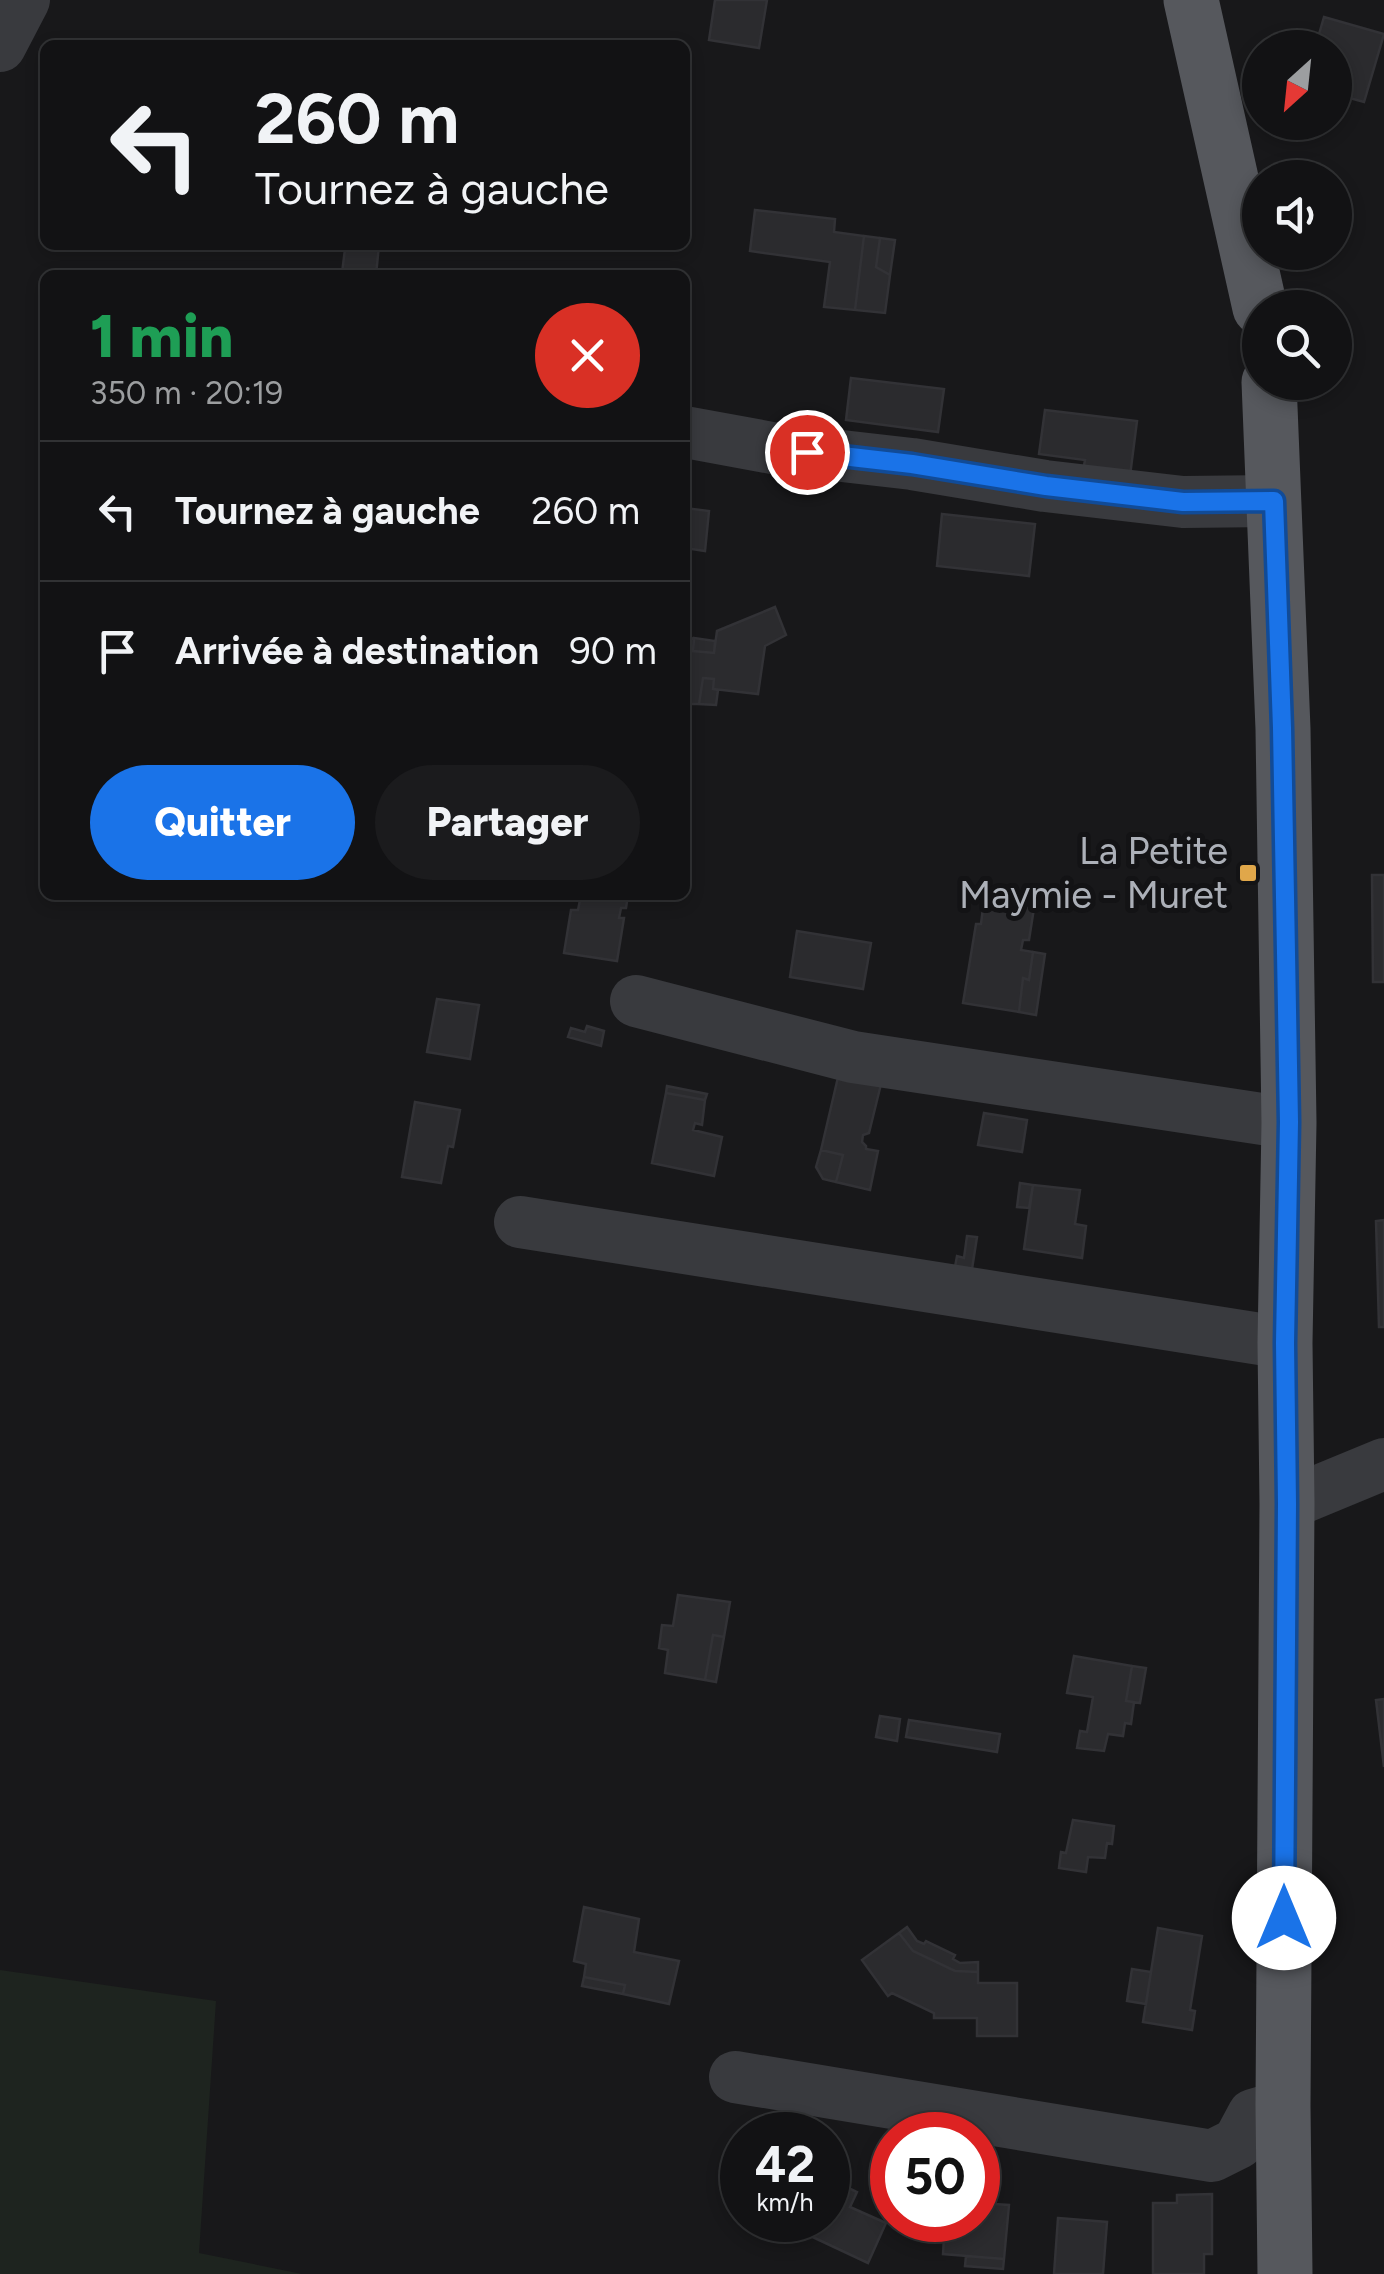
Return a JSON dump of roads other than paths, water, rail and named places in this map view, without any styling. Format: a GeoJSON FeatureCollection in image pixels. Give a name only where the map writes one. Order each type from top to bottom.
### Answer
{"type":"FeatureCollection","features":[{"type":"Feature","properties":{"kind":"main road"},"geometry":{"type":"LineString","coordinates":[[1192,0],[1256,290]]}},
{"type":"Feature","properties":{"kind":"main road"},"geometry":{"type":"LineString","coordinates":[[1270,400],[1282,728],[1289,1122],[1283,2106],[1286,2274]]}},
{"type":"Feature","properties":{"kind":"street"},"geometry":{"type":"LineString","coordinates":[[0,46],[24,0]]}},
{"type":"Feature","properties":{"kind":"street"},"geometry":{"type":"LineString","coordinates":[[690,433],[772,448],[1183,502],[1274,501]]}},
{"type":"Feature","properties":{"kind":"street"},"geometry":{"type":"LineString","coordinates":[[636,1002],[853,1057],[1289,1122]]}},
{"type":"Feature","properties":{"kind":"street"},"geometry":{"type":"LineString","coordinates":[[520,1222],[1285,1343]]}},
{"type":"Feature","properties":{"kind":"street"},"geometry":{"type":"LineString","coordinates":[[1287,1504],[1384,1464]]}},
{"type":"Feature","properties":{"kind":"street"},"geometry":{"type":"LineString","coordinates":[[735,2077],[1212,2156],[1238,2144],[1252,2115],[1283,2106]]}},
{"type":"Feature","properties":{"kind":"place","name":"La Petite Maymie - Muret"},"geometry":{"type":"Point","coordinates":[1248,873]}}]}
